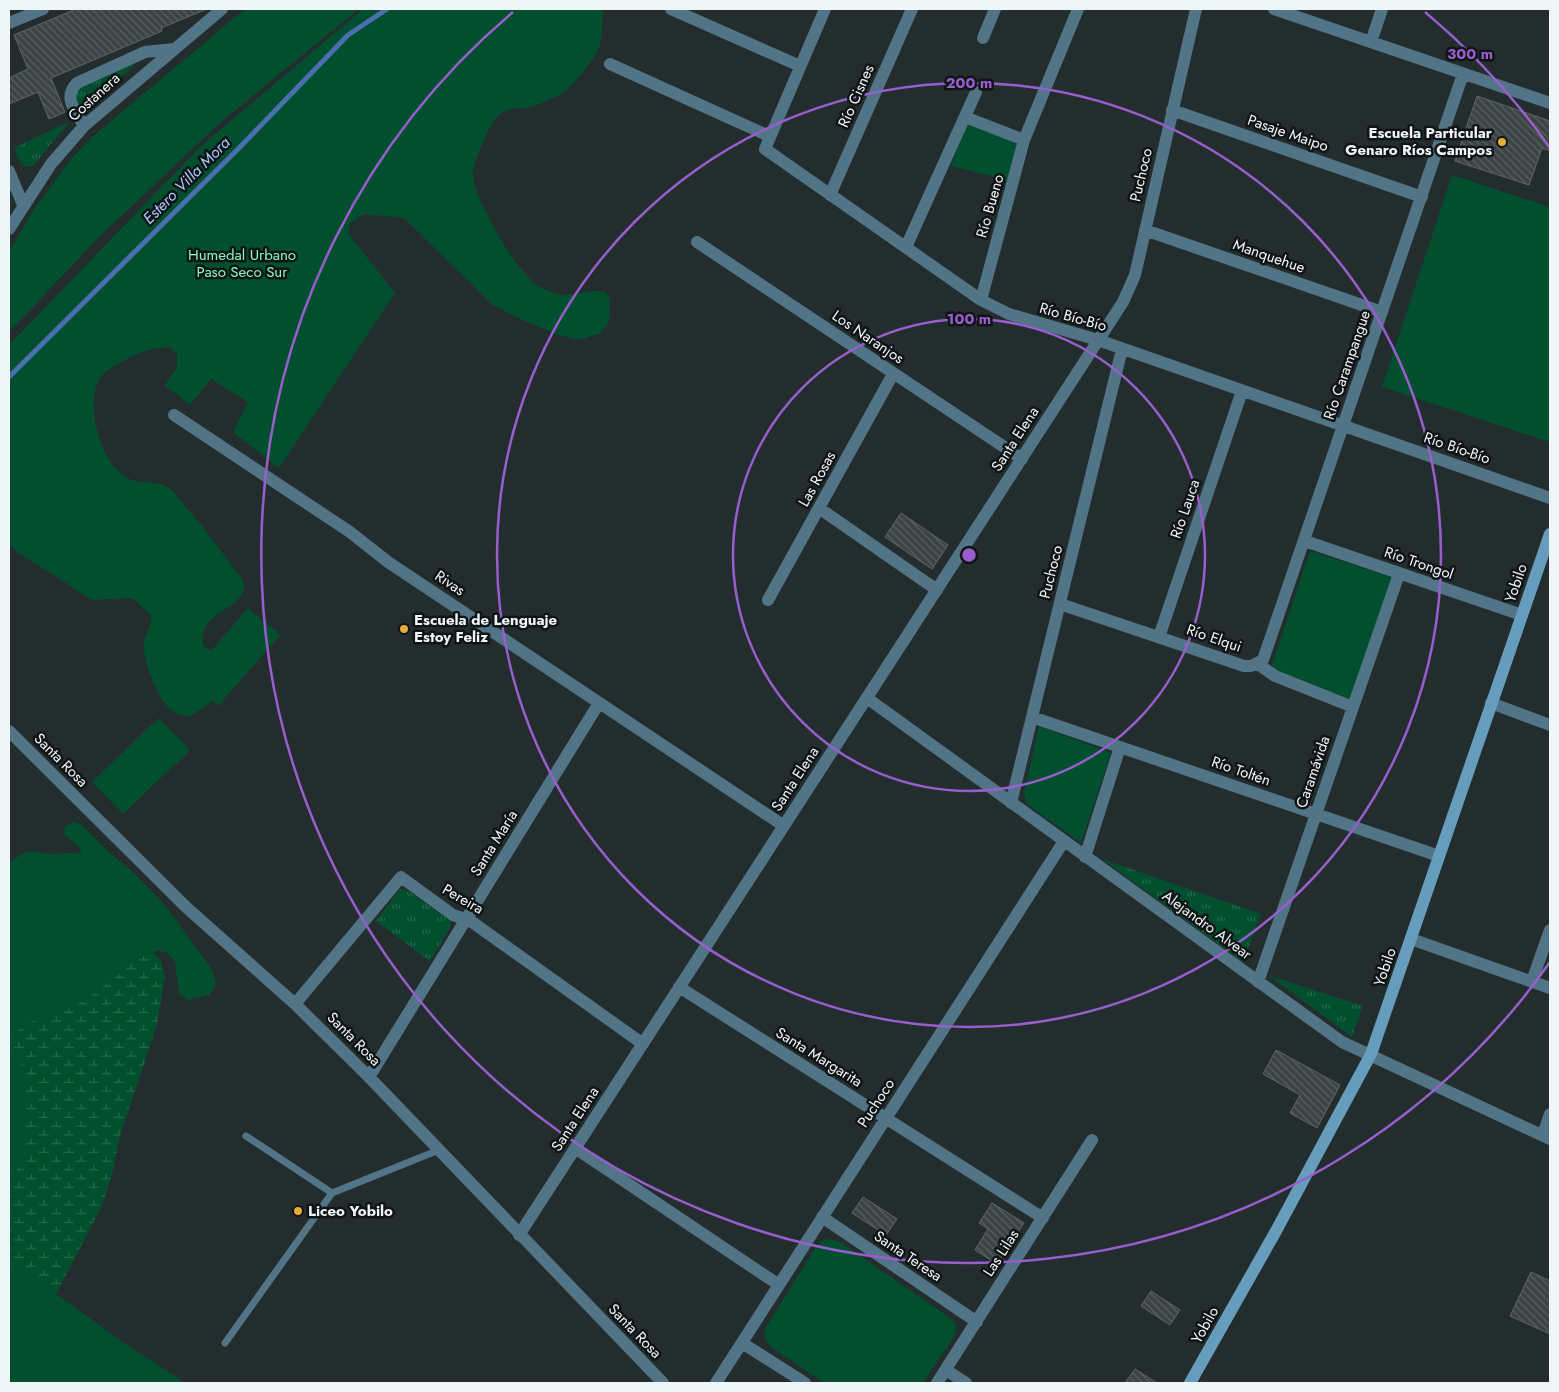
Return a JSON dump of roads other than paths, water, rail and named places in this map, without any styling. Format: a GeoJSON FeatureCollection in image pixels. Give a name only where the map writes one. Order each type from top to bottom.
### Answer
{"type":"FeatureCollection","features":[{"type":"Feature","properties":{"kind":"main road","name":"Yobilo"},"geometry":{"type":"LineString","coordinates":[[1190,1383],[1276,1231],[1371,1054],[1550,534]]}},
{"type":"Feature","properties":{"kind":"street"},"geometry":{"type":"LineString","coordinates":[[9,23],[43,9]]}},
{"type":"Feature","properties":{"kind":"street"},"geometry":{"type":"LineString","coordinates":[[672,9],[800,66]]}},
{"type":"Feature","properties":{"kind":"street"},"geometry":{"type":"LineString","coordinates":[[610,64],[769,136],[825,9]]}},
{"type":"Feature","properties":{"kind":"street","name":"Río Cisnes"},"geometry":{"type":"LineString","coordinates":[[830,195],[912,9]]}},
{"type":"Feature","properties":{"kind":"street"},"geometry":{"type":"LineString","coordinates":[[983,38],[996,9]]}},
{"type":"Feature","properties":{"kind":"street","name":"Río Bueno"},"geometry":{"type":"LineString","coordinates":[[981,300],[1024,140],[1078,9]]}},
{"type":"Feature","properties":{"kind":"street","name":"Puchoco"},"geometry":{"type":"LineString","coordinates":[[1098,340],[1130,288],[1196,9]]}},
{"type":"Feature","properties":{"kind":"street"},"geometry":{"type":"LineString","coordinates":[[1274,9],[1550,103]]}},
{"type":"Feature","properties":{"kind":"street"},"geometry":{"type":"LineString","coordinates":[[1371,42],[1382,9]]}},
{"type":"Feature","properties":{"kind":"street","name":"Costanera"},"geometry":{"type":"LineString","coordinates":[[9,229],[51,164],[84,126],[174,50],[215,11]]}},
{"type":"Feature","properties":{"kind":"street"},"geometry":{"type":"LineString","coordinates":[[84,126],[70,101],[70,92],[77,83],[145,52],[174,50]]}},
{"type":"Feature","properties":{"kind":"street","name":"Río Carampangue"},"geometry":{"type":"LineString","coordinates":[[1258,664],[1266,655],[1463,74]]}},
{"type":"Feature","properties":{"kind":"street"},"geometry":{"type":"LineString","coordinates":[[906,247],[976,92]]}},
{"type":"Feature","properties":{"kind":"street","name":"Pasaje Maipo"},"geometry":{"type":"LineString","coordinates":[[1172,110],[1422,197]]}},
{"type":"Feature","properties":{"kind":"street"},"geometry":{"type":"LineString","coordinates":[[965,117],[1024,140]]}},
{"type":"Feature","properties":{"kind":"street","name":"Río Bío-Bío"},"geometry":{"type":"LineString","coordinates":[[769,136],[765,146],[768,152],[981,300],[1009,314],[1098,340],[1550,498]]}},
{"type":"Feature","properties":{"kind":"street"},"geometry":{"type":"LineString","coordinates":[[9,171],[23,205]]}},
{"type":"Feature","properties":{"kind":"street","name":"Manquehue"},"geometry":{"type":"LineString","coordinates":[[1145,230],[1382,312]]}},
{"type":"Feature","properties":{"kind":"street","name":"Los Naranjos"},"geometry":{"type":"LineString","coordinates":[[696,242],[1022,459]]}},
{"type":"Feature","properties":{"kind":"street","name":"Santa Elena"},"geometry":{"type":"LineString","coordinates":[[519,1235],[1098,340]]}},
{"type":"Feature","properties":{"kind":"street","name":"Puchoco"},"geometry":{"type":"LineString","coordinates":[[1012,803],[1122,349]]}},
{"type":"Feature","properties":{"kind":"street","name":"Las Rosas"},"geometry":{"type":"LineString","coordinates":[[768,600],[893,374]]}},
{"type":"Feature","properties":{"kind":"street","name":"Río Lauca"},"geometry":{"type":"LineString","coordinates":[[1159,637],[1242,391]]}},
{"type":"Feature","properties":{"kind":"street","name":"Rivas"},"geometry":{"type":"LineString","coordinates":[[174,415],[784,826]]}},
{"type":"Feature","properties":{"kind":"street"},"geometry":{"type":"LineString","coordinates":[[819,508],[937,590]]}},
{"type":"Feature","properties":{"kind":"street","name":"Río Trongol"},"geometry":{"type":"LineString","coordinates":[[1305,541],[1522,615]]}},
{"type":"Feature","properties":{"kind":"street","name":"Caramávida"},"geometry":{"type":"LineString","coordinates":[[1258,982],[1399,574]]}},
{"type":"Feature","properties":{"kind":"street","name":"Río Elqui"},"geometry":{"type":"LineString","coordinates":[[1060,604],[1244,666],[1258,664],[1275,676],[1353,707]]}},
{"type":"Feature","properties":{"kind":"street","name":"Alejandro Alvear"},"geometry":{"type":"LineString","coordinates":[[867,698],[1342,1042],[1547,1137]]}},
{"type":"Feature","properties":{"kind":"street","name":"Santa María"},"geometry":{"type":"LineString","coordinates":[[369,1077],[599,702]]}},
{"type":"Feature","properties":{"kind":"street"},"geometry":{"type":"LineString","coordinates":[[1491,703],[1550,725]]}},
{"type":"Feature","properties":{"kind":"street","name":"Río Toltén"},"geometry":{"type":"LineString","coordinates":[[1032,717],[1439,856]]}},
{"type":"Feature","properties":{"kind":"street","name":"Santa Rosa"},"geometry":{"type":"LineString","coordinates":[[9,731],[186,906],[295,1004],[369,1077],[663,1383]]}},
{"type":"Feature","properties":{"kind":"street"},"geometry":{"type":"LineString","coordinates":[[1085,857],[1120,747]]}},
{"type":"Feature","properties":{"kind":"street","name":"Puchoco"},"geometry":{"type":"LineString","coordinates":[[716,1383],[1064,841]]}},
{"type":"Feature","properties":{"kind":"street","name":"Pereira"},"geometry":{"type":"LineString","coordinates":[[295,1004],[401,877],[453,915],[472,922],[642,1044]]}},
{"type":"Feature","properties":{"kind":"street"},"geometry":{"type":"LineString","coordinates":[[1532,981],[1550,930]]}},
{"type":"Feature","properties":{"kind":"street"},"geometry":{"type":"LineString","coordinates":[[1411,939],[1550,988]]}},
{"type":"Feature","properties":{"kind":"street","name":"Santa Margarita"},"geometry":{"type":"LineString","coordinates":[[679,987],[1043,1218]]}},
{"type":"Feature","properties":{"kind":"street"},"geometry":{"type":"LineString","coordinates":[[1547,1137],[1550,1114]]}},
{"type":"Feature","properties":{"kind":"street","name":"Las Lilas"},"geometry":{"type":"LineString","coordinates":[[937,1383],[1092,1140]]}},
{"type":"Feature","properties":{"kind":"street"},"geometry":{"type":"LineString","coordinates":[[575,1148],[779,1285]]}},
{"type":"Feature","properties":{"kind":"street","name":"Santa Teresa"},"geometry":{"type":"LineString","coordinates":[[822,1217],[977,1322]]}},
{"type":"Feature","properties":{"kind":"street"},"geometry":{"type":"LineString","coordinates":[[742,1343],[804,1383]]}},
{"type":"Feature","properties":{"kind":"street"},"geometry":{"type":"LineString","coordinates":[[946,1370],[966,1383]]}},
{"type":"Feature","properties":{"kind":"lane"},"geometry":{"type":"LineString","coordinates":[[246,1136],[332,1193]]}},
{"type":"Feature","properties":{"kind":"lane"},"geometry":{"type":"LineString","coordinates":[[225,1342],[332,1193],[439,1150]]}},
{"type":"Feature","properties":{"kind":"waterway","name":"Estero Villa Mora"},"geometry":{"type":"LineString","coordinates":[[9,377],[240,147],[348,35],[387,9]]}},
{"type":"Feature","properties":{"kind":"place","name":"Escuela Particular Genaro Ríos Campos"},"geometry":{"type":"Point","coordinates":[1502,142]}},
{"type":"Feature","properties":{"kind":"place","name":"Escuela de Lenguaje Estoy Feliz"},"geometry":{"type":"Point","coordinates":[404,629]}},
{"type":"Feature","properties":{"kind":"place","name":"Liceo Yobilo"},"geometry":{"type":"Point","coordinates":[298,1211]}},
{"type":"Feature","properties":{"kind":"park label","name":"Humedal Urbano Paso Seco Sur"},"geometry":{"type":"Point","coordinates":[242,264]}}]}
